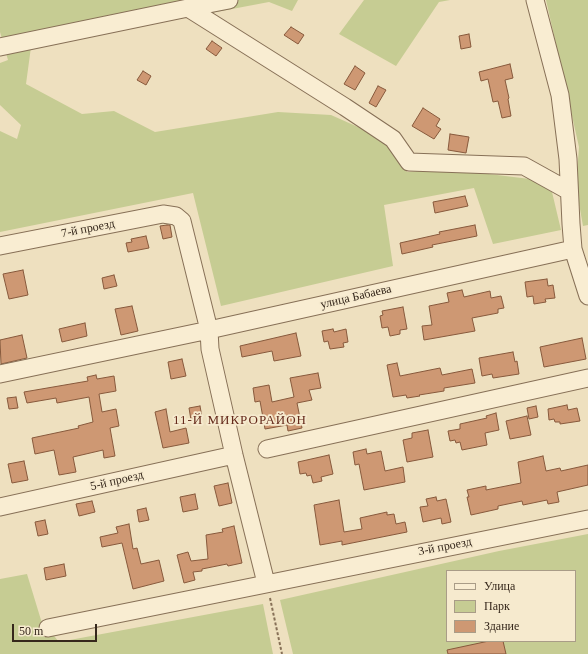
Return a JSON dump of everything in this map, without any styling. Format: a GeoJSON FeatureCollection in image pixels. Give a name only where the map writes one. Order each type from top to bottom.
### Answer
{"type":"FeatureCollection","features":[{"type":"Feature","properties":{"kind":"street"},"geometry":{"type":"LineString","coordinates":[[0,47],[229,0]]}},
{"type":"Feature","properties":{"kind":"street"},"geometry":{"type":"LineString","coordinates":[[535,0],[560,94],[566,144],[570,224],[573,249],[588,296]]}},
{"type":"Feature","properties":{"kind":"street"},"geometry":{"type":"LineString","coordinates":[[188,8],[393,139],[409,162],[524,166],[569,191]]}},
{"type":"Feature","properties":{"kind":"street","name":"7-й проезд"},"geometry":{"type":"LineString","coordinates":[[0,246],[163,214],[176,216],[182,222],[209,330]]}},
{"type":"Feature","properties":{"kind":"street","name":"улица Бабаева"},"geometry":{"type":"LineString","coordinates":[[0,374],[209,330],[573,249]]}},
{"type":"Feature","properties":{"kind":"street"},"geometry":{"type":"LineString","coordinates":[[209,330],[210,350],[234,455],[266,583]]}},
{"type":"Feature","properties":{"kind":"street"},"geometry":{"type":"LineString","coordinates":[[267,449],[588,378]]}},
{"type":"Feature","properties":{"kind":"street","name":"5-й проезд"},"geometry":{"type":"LineString","coordinates":[[0,506],[234,455]]}},
{"type":"Feature","properties":{"kind":"street","name":"3-й проезд"},"geometry":{"type":"LineString","coordinates":[[48,628],[588,519]]}},
{"type":"Feature","properties":{"kind":"path"},"geometry":{"type":"LineString","coordinates":[[266,583],[282,654]]}},
{"type":"Feature","properties":{"kind":"green space"},"geometry":{"type":"Polygon","coordinates":[[[0,0],[298,0],[292,11],[269,2],[31,47],[26,84],[82,114],[114,111],[155,132],[278,112],[331,115],[385,139],[407,172],[447,169],[530,179],[552,192],[561,230],[493,244],[474,188],[384,205],[393,266],[221,306],[193,193],[0,232],[0,131],[17,139],[21,125],[0,105],[0,63],[8,60],[0,32],[0,0]]]}},
{"type":"Feature","properties":{"kind":"green space"},"geometry":{"type":"Polygon","coordinates":[[[364,0],[450,0],[439,2],[396,66],[339,34],[364,0]]]}},
{"type":"Feature","properties":{"kind":"green space"},"geometry":{"type":"Polygon","coordinates":[[[546,0],[588,0],[588,225],[583,226],[576,187],[579,147],[546,0]]]}},
{"type":"Feature","properties":{"kind":"green space"},"geometry":{"type":"Polygon","coordinates":[[[588,534],[588,654],[293,654],[280,600],[499,551],[588,534]]]}},
{"type":"Feature","properties":{"kind":"green space"},"geometry":{"type":"Polygon","coordinates":[[[27,574],[41,620],[59,642],[263,604],[273,654],[0,654],[0,579],[27,574]]]}},
{"type":"Feature","properties":{"kind":"building"},"geometry":{"type":"Polygon","coordinates":[[[291,27],[304,35],[298,44],[284,35],[291,27]]]}},
{"type":"Feature","properties":{"kind":"building"},"geometry":{"type":"Polygon","coordinates":[[[469,34],[471,47],[461,49],[459,36],[469,34]]]}},
{"type":"Feature","properties":{"kind":"building"},"geometry":{"type":"Polygon","coordinates":[[[212,41],[222,48],[216,56],[206,49],[212,41]]]}},
{"type":"Feature","properties":{"kind":"building"},"geometry":{"type":"Polygon","coordinates":[[[510,64],[513,78],[505,80],[511,116],[502,118],[498,101],[493,102],[488,79],[481,81],[479,72],[510,64]]]}},
{"type":"Feature","properties":{"kind":"building"},"geometry":{"type":"Polygon","coordinates":[[[355,66],[365,73],[355,90],[344,84],[355,66]]]}},
{"type":"Feature","properties":{"kind":"building"},"geometry":{"type":"Polygon","coordinates":[[[143,71],[151,76],[146,85],[137,80],[143,71]]]}},
{"type":"Feature","properties":{"kind":"building"},"geometry":{"type":"Polygon","coordinates":[[[378,86],[386,90],[376,107],[369,103],[378,86]]]}},
{"type":"Feature","properties":{"kind":"building"},"geometry":{"type":"Polygon","coordinates":[[[423,108],[440,119],[436,126],[441,129],[434,139],[412,126],[423,108]]]}},
{"type":"Feature","properties":{"kind":"building"},"geometry":{"type":"Polygon","coordinates":[[[450,134],[469,137],[466,153],[448,150],[450,134]]]}},
{"type":"Feature","properties":{"kind":"building"},"geometry":{"type":"Polygon","coordinates":[[[465,196],[468,206],[435,213],[433,202],[465,196]]]}},
{"type":"Feature","properties":{"kind":"building"},"geometry":{"type":"Polygon","coordinates":[[[170,225],[172,237],[163,239],[160,226],[170,225]]]}},
{"type":"Feature","properties":{"kind":"building"},"geometry":{"type":"Polygon","coordinates":[[[475,225],[477,236],[432,245],[433,247],[402,254],[400,243],[440,234],[439,232],[475,225]]]}},
{"type":"Feature","properties":{"kind":"building"},"geometry":{"type":"Polygon","coordinates":[[[146,236],[149,248],[128,252],[126,243],[132,242],[131,239],[146,236]]]}},
{"type":"Feature","properties":{"kind":"building"},"geometry":{"type":"Polygon","coordinates":[[[23,270],[28,295],[9,299],[3,274],[23,270]]]}},
{"type":"Feature","properties":{"kind":"building"},"geometry":{"type":"Polygon","coordinates":[[[114,275],[117,286],[104,289],[102,278],[114,275]]]}},
{"type":"Feature","properties":{"kind":"building"},"geometry":{"type":"Polygon","coordinates":[[[547,279],[548,286],[553,285],[555,298],[545,299],[546,302],[534,304],[533,296],[527,297],[525,282],[547,279]]]}},
{"type":"Feature","properties":{"kind":"building"},"geometry":{"type":"Polygon","coordinates":[[[462,290],[464,297],[490,291],[491,298],[501,296],[504,308],[498,309],[498,313],[472,318],[475,331],[424,340],[422,326],[432,325],[429,306],[449,302],[447,293],[462,290]]]}},
{"type":"Feature","properties":{"kind":"building"},"geometry":{"type":"Polygon","coordinates":[[[132,306],[138,331],[121,335],[115,309],[132,306]]]}},
{"type":"Feature","properties":{"kind":"building"},"geometry":{"type":"Polygon","coordinates":[[[403,307],[407,329],[400,330],[400,334],[390,336],[388,327],[382,328],[380,316],[383,315],[382,311],[403,307]]]}},
{"type":"Feature","properties":{"kind":"building"},"geometry":{"type":"Polygon","coordinates":[[[85,323],[87,336],[62,342],[59,329],[85,323]]]}},
{"type":"Feature","properties":{"kind":"building"},"geometry":{"type":"Polygon","coordinates":[[[333,329],[334,332],[346,329],[348,342],[343,343],[344,347],[330,349],[328,341],[324,342],[322,331],[333,329]]]}},
{"type":"Feature","properties":{"kind":"building"},"geometry":{"type":"Polygon","coordinates":[[[296,333],[301,356],[274,361],[272,351],[242,357],[240,346],[296,333]]]}},
{"type":"Feature","properties":{"kind":"building"},"geometry":{"type":"Polygon","coordinates":[[[22,335],[27,358],[1,364],[0,340],[22,335]]]}},
{"type":"Feature","properties":{"kind":"building"},"geometry":{"type":"Polygon","coordinates":[[[582,338],[586,359],[544,367],[540,347],[582,338]]]}},
{"type":"Feature","properties":{"kind":"building"},"geometry":{"type":"Polygon","coordinates":[[[513,352],[515,362],[517,361],[519,374],[493,378],[492,374],[482,376],[479,358],[513,352]]]}},
{"type":"Feature","properties":{"kind":"building"},"geometry":{"type":"Polygon","coordinates":[[[182,359],[186,376],[171,379],[168,362],[182,359]]]}},
{"type":"Feature","properties":{"kind":"building"},"geometry":{"type":"Polygon","coordinates":[[[397,363],[400,376],[440,368],[442,375],[472,369],[475,383],[444,388],[444,391],[419,395],[420,396],[407,398],[406,395],[393,397],[387,365],[397,363]]]}},
{"type":"Feature","properties":{"kind":"building"},"geometry":{"type":"Polygon","coordinates":[[[318,373],[321,388],[309,390],[312,400],[297,403],[302,428],[288,431],[287,425],[265,429],[260,401],[255,402],[253,388],[269,385],[272,402],[294,397],[290,378],[318,373]]]}},
{"type":"Feature","properties":{"kind":"building"},"geometry":{"type":"Polygon","coordinates":[[[96,375],[97,379],[114,376],[116,391],[99,394],[102,412],[116,409],[119,426],[110,428],[115,456],[104,458],[103,450],[73,457],[76,472],[59,475],[54,450],[35,454],[32,438],[79,428],[78,426],[93,422],[89,397],[57,403],[56,398],[27,403],[24,392],[88,381],[87,377],[96,375]]]}},
{"type":"Feature","properties":{"kind":"building"},"geometry":{"type":"Polygon","coordinates":[[[16,397],[18,408],[9,409],[7,398],[16,397]]]}},
{"type":"Feature","properties":{"kind":"building"},"geometry":{"type":"Polygon","coordinates":[[[567,405],[568,410],[577,408],[580,421],[560,424],[560,422],[555,422],[554,419],[549,420],[548,409],[567,405]]]}},
{"type":"Feature","properties":{"kind":"building"},"geometry":{"type":"Polygon","coordinates":[[[200,406],[202,417],[191,420],[189,408],[200,406]]]}},
{"type":"Feature","properties":{"kind":"building"},"geometry":{"type":"Polygon","coordinates":[[[536,406],[538,417],[529,419],[527,408],[536,406]]]}},
{"type":"Feature","properties":{"kind":"building"},"geometry":{"type":"Polygon","coordinates":[[[166,409],[170,432],[186,428],[189,443],[163,448],[155,412],[166,409]]]}},
{"type":"Feature","properties":{"kind":"building"},"geometry":{"type":"Polygon","coordinates":[[[496,413],[499,430],[485,433],[487,445],[462,450],[460,442],[456,443],[455,440],[450,441],[448,431],[460,429],[460,424],[487,418],[486,416],[496,413]]]}},
{"type":"Feature","properties":{"kind":"building"},"geometry":{"type":"Polygon","coordinates":[[[527,416],[531,435],[510,439],[506,421],[527,416]]]}},
{"type":"Feature","properties":{"kind":"building"},"geometry":{"type":"Polygon","coordinates":[[[428,430],[433,457],[407,462],[403,440],[412,438],[412,433],[428,430]]]}},
{"type":"Feature","properties":{"kind":"building"},"geometry":{"type":"Polygon","coordinates":[[[366,449],[367,454],[381,451],[385,471],[403,467],[405,482],[364,490],[359,464],[355,465],[353,452],[366,449]]]}},
{"type":"Feature","properties":{"kind":"building"},"geometry":{"type":"Polygon","coordinates":[[[329,455],[333,474],[321,477],[322,481],[313,483],[311,475],[307,476],[306,473],[300,474],[298,462],[329,455]]]}},
{"type":"Feature","properties":{"kind":"building"},"geometry":{"type":"Polygon","coordinates":[[[543,456],[546,471],[560,468],[561,471],[588,465],[588,485],[557,492],[559,502],[548,504],[547,500],[523,505],[522,501],[498,506],[498,509],[471,515],[467,490],[486,486],[486,490],[521,483],[518,462],[543,456]]]}},
{"type":"Feature","properties":{"kind":"building"},"geometry":{"type":"Polygon","coordinates":[[[24,461],[28,480],[12,483],[8,464],[24,461]]]}},
{"type":"Feature","properties":{"kind":"building"},"geometry":{"type":"Polygon","coordinates":[[[228,483],[232,503],[219,506],[214,486],[228,483]]]}},
{"type":"Feature","properties":{"kind":"building"},"geometry":{"type":"Polygon","coordinates":[[[195,494],[198,509],[183,512],[180,497],[195,494]]]}},
{"type":"Feature","properties":{"kind":"building"},"geometry":{"type":"Polygon","coordinates":[[[436,497],[437,501],[446,499],[451,522],[442,524],[441,518],[423,522],[420,507],[428,506],[426,499],[436,497]]]}},
{"type":"Feature","properties":{"kind":"building"},"geometry":{"type":"Polygon","coordinates":[[[339,500],[344,532],[362,529],[360,518],[387,512],[387,515],[394,514],[396,524],[405,522],[407,532],[342,545],[342,541],[320,545],[314,505],[339,500]]]}},
{"type":"Feature","properties":{"kind":"building"},"geometry":{"type":"Polygon","coordinates":[[[92,501],[95,512],[79,516],[76,504],[92,501]]]}},
{"type":"Feature","properties":{"kind":"building"},"geometry":{"type":"Polygon","coordinates":[[[146,508],[149,520],[139,522],[137,510],[146,508]]]}},
{"type":"Feature","properties":{"kind":"building"},"geometry":{"type":"Polygon","coordinates":[[[45,520],[48,534],[38,536],[35,522],[45,520]]]}},
{"type":"Feature","properties":{"kind":"building"},"geometry":{"type":"Polygon","coordinates":[[[129,524],[133,549],[137,548],[141,564],[159,560],[164,581],[133,589],[122,543],[102,547],[100,537],[118,533],[116,527],[129,524]]]}},
{"type":"Feature","properties":{"kind":"building"},"geometry":{"type":"Polygon","coordinates":[[[234,526],[242,563],[228,566],[227,564],[193,572],[195,580],[184,583],[177,555],[188,552],[191,561],[208,559],[206,535],[223,532],[222,529],[234,526]]]}},
{"type":"Feature","properties":{"kind":"building"},"geometry":{"type":"Polygon","coordinates":[[[64,564],[66,576],[46,580],[44,568],[64,564]]]}},
{"type":"Feature","properties":{"kind":"building"},"geometry":{"type":"Polygon","coordinates":[[[484,642],[503,642],[506,654],[448,654],[447,650],[484,642]]]}},
{"type":"Feature","properties":{"kind":"district","name":"11-Й МИКРОРАЙОН"},"geometry":{"type":"Point","coordinates":[240,421]}}]}
